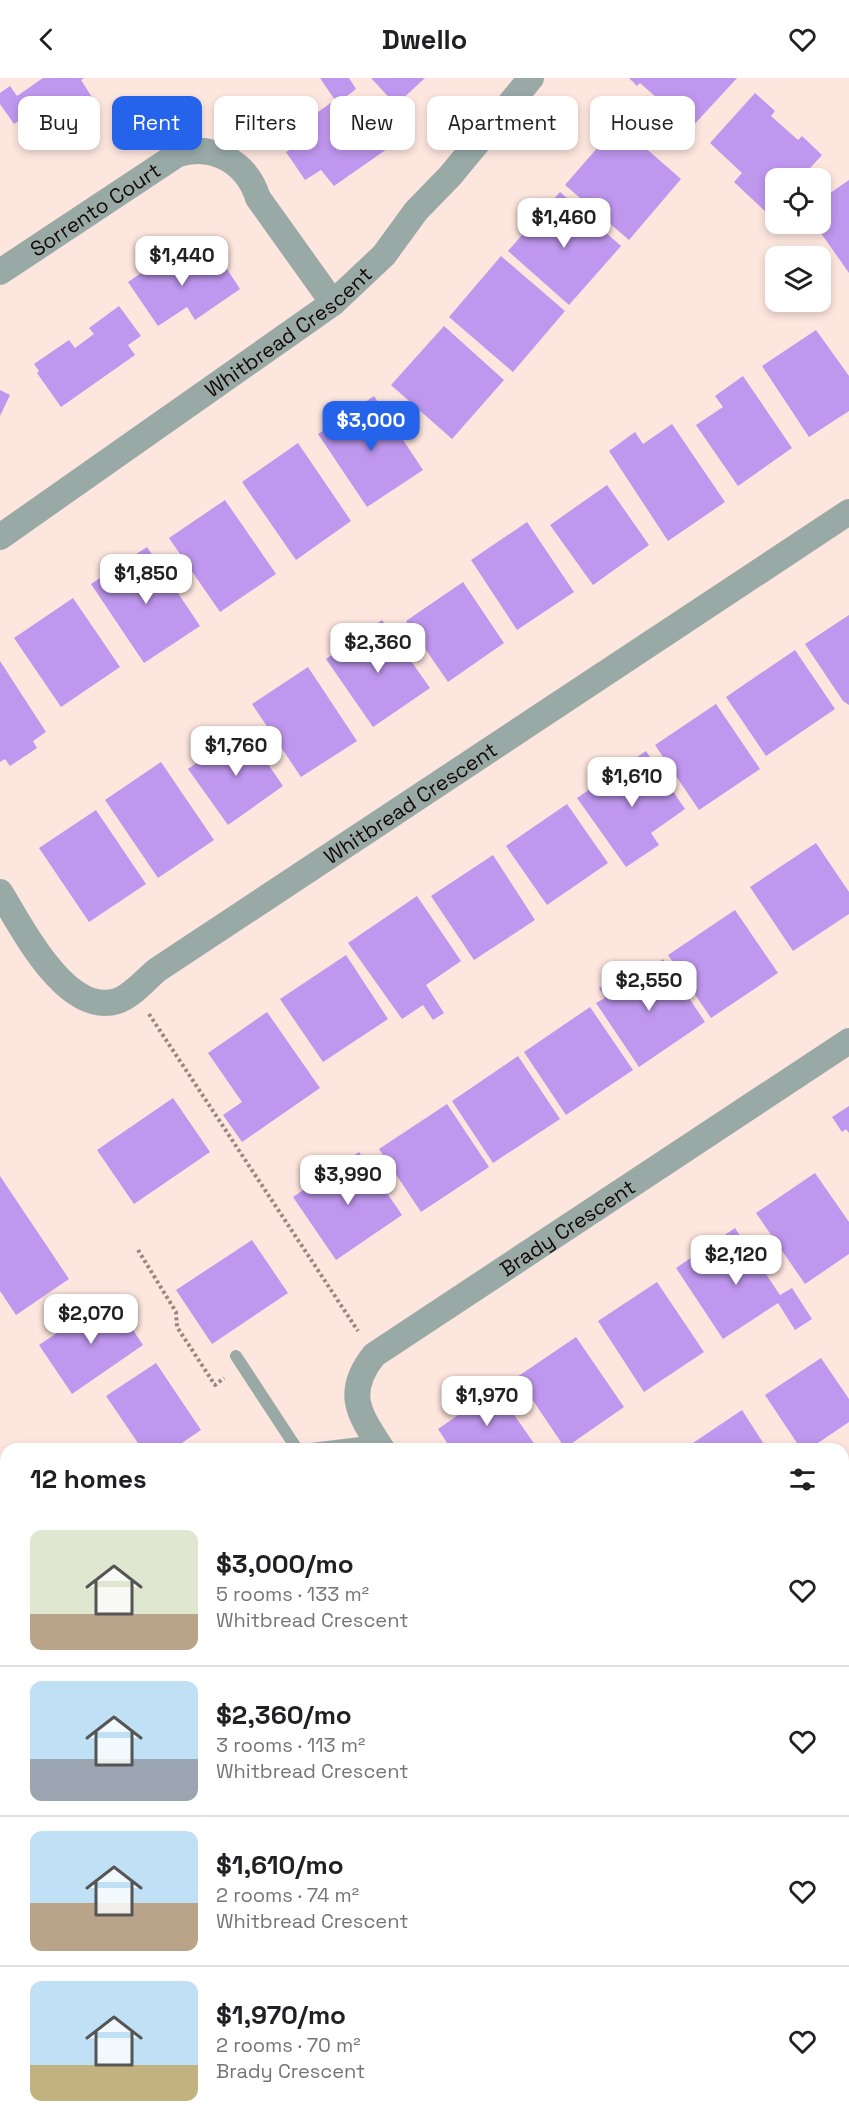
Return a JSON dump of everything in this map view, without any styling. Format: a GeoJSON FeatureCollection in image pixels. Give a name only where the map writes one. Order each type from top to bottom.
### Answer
{"type":"FeatureCollection","features":[{"type":"Feature","properties":{"kind":"street","name":"Whitbread Crescent"},"geometry":{"type":"LineString","coordinates":[[0,537],[333,303],[384,255],[416,211],[450,176],[531,78]]}},
{"type":"Feature","properties":{"kind":"street","name":"Sorrento Court"},"geometry":{"type":"LineString","coordinates":[[0,272],[178,154],[203,151],[224,156],[242,168],[252,182],[258,198],[333,303]]}},
{"type":"Feature","properties":{"kind":"street","name":"Whitbread Crescent"},"geometry":{"type":"LineString","coordinates":[[0,892],[61,982],[86,1000],[116,1001],[133,991],[157,970],[849,512]]}},
{"type":"Feature","properties":{"kind":"street","name":"Brady Crescent"},"geometry":{"type":"LineString","coordinates":[[378,1443],[363,1423],[357,1404],[359,1383],[365,1367],[374,1355],[849,1041]]}},
{"type":"Feature","properties":{"kind":"lane"},"geometry":{"type":"LineString","coordinates":[[238,1360],[293,1443]]}},
{"type":"Feature","properties":{"kind":"path"},"geometry":{"type":"LineString","coordinates":[[133,991],[374,1355]]}},
{"type":"Feature","properties":{"kind":"path"},"geometry":{"type":"LineString","coordinates":[[138,1250],[176,1312],[177,1327],[215,1385],[238,1360]]}},
{"type":"Feature","properties":{"kind":"building"},"geometry":{"type":"Polygon","coordinates":[[[43,78],[84,78],[81,80],[91,96],[18,96],[18,122],[14,124],[0,104],[0,93],[10,86],[17,96],[43,78]]]}},
{"type":"Feature","properties":{"kind":"building"},"geometry":{"type":"Polygon","coordinates":[[[320,78],[349,78],[356,89],[347,96],[332,96],[320,78]]]}},
{"type":"Feature","properties":{"kind":"building"},"geometry":{"type":"Polygon","coordinates":[[[371,78],[425,78],[406,96],[388,96],[371,78]]]}},
{"type":"Feature","properties":{"kind":"building"},"geometry":{"type":"Polygon","coordinates":[[[629,78],[737,78],[695,124],[695,96],[655,96],[640,83],[637,86],[629,78]]]}},
{"type":"Feature","properties":{"kind":"building"},"geometry":{"type":"Polygon","coordinates":[[[755,93],[775,111],[771,116],[798,140],[802,136],[822,155],[810,168],[765,168],[765,211],[734,182],[742,173],[710,143],[755,93]]]}},
{"type":"Feature","properties":{"kind":"building"},"geometry":{"type":"Polygon","coordinates":[[[330,104],[330,150],[386,150],[334,186],[321,170],[305,180],[286,152],[318,150],[318,112],[330,104]]]}},
{"type":"Feature","properties":{"kind":"building"},"geometry":{"type":"Polygon","coordinates":[[[595,150],[648,150],[681,179],[629,240],[565,185],[595,150]]]}},
{"type":"Feature","properties":{"kind":"building"},"geometry":{"type":"Polygon","coordinates":[[[849,180],[849,273],[822,234],[831,234],[831,192],[849,180]]]}},
{"type":"Feature","properties":{"kind":"building"},"geometry":{"type":"Polygon","coordinates":[[[560,192],[621,246],[569,305],[508,251],[560,192]]]}},
{"type":"Feature","properties":{"kind":"building"},"geometry":{"type":"Polygon","coordinates":[[[182,245],[199,271],[220,258],[240,289],[195,320],[187,307],[158,326],[128,282],[182,245]]]}},
{"type":"Feature","properties":{"kind":"building"},"geometry":{"type":"Polygon","coordinates":[[[501,256],[565,311],[513,372],[449,317],[501,256]]]}},
{"type":"Feature","properties":{"kind":"building"},"geometry":{"type":"Polygon","coordinates":[[[119,306],[141,336],[128,345],[135,355],[61,407],[37,373],[39,371],[34,364],[69,340],[75,348],[94,334],[89,328],[119,306]]]}},
{"type":"Feature","properties":{"kind":"building"},"geometry":{"type":"Polygon","coordinates":[[[444,326],[504,380],[452,439],[391,385],[444,326]]]}},
{"type":"Feature","properties":{"kind":"building"},"geometry":{"type":"Polygon","coordinates":[[[816,330],[849,376],[849,411],[809,437],[762,366],[816,330]]]}},
{"type":"Feature","properties":{"kind":"building"},"geometry":{"type":"Polygon","coordinates":[[[743,376],[792,448],[738,486],[696,425],[723,407],[715,396],[743,376]]]}},
{"type":"Feature","properties":{"kind":"building"},"geometry":{"type":"Polygon","coordinates":[[[0,390],[10,395],[0,416],[0,390]]]}},
{"type":"Feature","properties":{"kind":"building"},"geometry":{"type":"Polygon","coordinates":[[[374,396],[423,470],[367,507],[318,434],[374,396]]]}},
{"type":"Feature","properties":{"kind":"building"},"geometry":{"type":"Polygon","coordinates":[[[672,424],[725,502],[668,541],[609,451],[635,432],[643,444],[672,424]]]}},
{"type":"Feature","properties":{"kind":"building"},"geometry":{"type":"Polygon","coordinates":[[[298,443],[351,521],[296,560],[242,482],[298,443]]]}},
{"type":"Feature","properties":{"kind":"building"},"geometry":{"type":"Polygon","coordinates":[[[607,485],[649,545],[593,585],[550,525],[607,485]]]}},
{"type":"Feature","properties":{"kind":"building"},"geometry":{"type":"Polygon","coordinates":[[[225,500],[276,574],[220,612],[169,538],[225,500]]]}},
{"type":"Feature","properties":{"kind":"building"},"geometry":{"type":"Polygon","coordinates":[[[527,522],[574,592],[517,630],[471,560],[527,522]]]}},
{"type":"Feature","properties":{"kind":"building"},"geometry":{"type":"Polygon","coordinates":[[[147,547],[200,626],[144,663],[91,584],[147,547]]]}},
{"type":"Feature","properties":{"kind":"building"},"geometry":{"type":"Polygon","coordinates":[[[463,582],[504,643],[448,682],[406,621],[463,582]]]}},
{"type":"Feature","properties":{"kind":"building"},"geometry":{"type":"Polygon","coordinates":[[[73,598],[120,667],[61,707],[14,638],[73,598]]]}},
{"type":"Feature","properties":{"kind":"building"},"geometry":{"type":"Polygon","coordinates":[[[849,615],[849,705],[843,701],[805,644],[849,615]]]}},
{"type":"Feature","properties":{"kind":"building"},"geometry":{"type":"Polygon","coordinates":[[[382,620],[430,688],[373,727],[326,659],[382,620]]]}},
{"type":"Feature","properties":{"kind":"building"},"geometry":{"type":"Polygon","coordinates":[[[795,650],[835,709],[766,756],[726,697],[795,650]]]}},
{"type":"Feature","properties":{"kind":"building"},"geometry":{"type":"Polygon","coordinates":[[[0,661],[46,732],[33,741],[37,748],[10,766],[5,759],[0,762],[0,661]]]}},
{"type":"Feature","properties":{"kind":"building"},"geometry":{"type":"Polygon","coordinates":[[[308,667],[357,741],[301,777],[252,704],[308,667]]]}},
{"type":"Feature","properties":{"kind":"building"},"geometry":{"type":"Polygon","coordinates":[[[716,704],[760,769],[699,810],[655,745],[716,704]]]}},
{"type":"Feature","properties":{"kind":"building"},"geometry":{"type":"Polygon","coordinates":[[[244,729],[283,786],[228,825],[188,769],[244,729]]]}},
{"type":"Feature","properties":{"kind":"building"},"geometry":{"type":"Polygon","coordinates":[[[646,751],[685,809],[651,833],[659,845],[626,867],[577,798],[646,751]]]}},
{"type":"Feature","properties":{"kind":"building"},"geometry":{"type":"Polygon","coordinates":[[[161,762],[214,840],[158,878],[105,800],[161,762]]]}},
{"type":"Feature","properties":{"kind":"building"},"geometry":{"type":"Polygon","coordinates":[[[567,804],[608,863],[547,905],[506,846],[567,804]]]}},
{"type":"Feature","properties":{"kind":"building"},"geometry":{"type":"Polygon","coordinates":[[[96,810],[146,884],[89,922],[39,848],[96,810]]]}},
{"type":"Feature","properties":{"kind":"building"},"geometry":{"type":"Polygon","coordinates":[[[816,843],[849,892],[849,914],[793,951],[750,887],[816,843]]]}},
{"type":"Feature","properties":{"kind":"building"},"geometry":{"type":"Polygon","coordinates":[[[493,855],[535,920],[474,960],[431,896],[493,855]]]}},
{"type":"Feature","properties":{"kind":"building"},"geometry":{"type":"Polygon","coordinates":[[[417,896],[461,961],[426,985],[444,1013],[433,1020],[423,1005],[402,1019],[348,943],[417,896]]]}},
{"type":"Feature","properties":{"kind":"building"},"geometry":{"type":"Polygon","coordinates":[[[735,910],[778,973],[711,1018],[668,955],[735,910]]]}},
{"type":"Feature","properties":{"kind":"building"},"geometry":{"type":"Polygon","coordinates":[[[346,955],[388,1019],[323,1062],[280,999],[346,955]]]}},
{"type":"Feature","properties":{"kind":"building"},"geometry":{"type":"Polygon","coordinates":[[[663,959],[705,1022],[639,1067],[596,1003],[605,998],[599,988],[622,973],[628,982],[663,959]]]}},
{"type":"Feature","properties":{"kind":"building"},"geometry":{"type":"Polygon","coordinates":[[[590,1007],[633,1070],[566,1115],[524,1052],[590,1007]]]}},
{"type":"Feature","properties":{"kind":"building"},"geometry":{"type":"Polygon","coordinates":[[[267,1012],[320,1088],[242,1142],[223,1115],[242,1102],[208,1053],[267,1012]]]}},
{"type":"Feature","properties":{"kind":"building"},"geometry":{"type":"Polygon","coordinates":[[[518,1056],[560,1119],[493,1163],[452,1101],[518,1056]]]}},
{"type":"Feature","properties":{"kind":"building"},"geometry":{"type":"Polygon","coordinates":[[[173,1098],[210,1152],[134,1204],[97,1150],[173,1098]]]}},
{"type":"Feature","properties":{"kind":"building"},"geometry":{"type":"Polygon","coordinates":[[[447,1104],[489,1167],[421,1212],[379,1149],[447,1104]]]}},
{"type":"Feature","properties":{"kind":"building"},"geometry":{"type":"Polygon","coordinates":[[[849,1106],[849,1133],[846,1129],[842,1132],[832,1117],[849,1106]]]}},
{"type":"Feature","properties":{"kind":"building"},"geometry":{"type":"Polygon","coordinates":[[[359,1152],[402,1215],[336,1260],[293,1197],[359,1152]]]}},
{"type":"Feature","properties":{"kind":"building"},"geometry":{"type":"Polygon","coordinates":[[[815,1173],[849,1222],[849,1254],[805,1284],[756,1213],[815,1173]]]}},
{"type":"Feature","properties":{"kind":"building"},"geometry":{"type":"Polygon","coordinates":[[[0,1176],[69,1279],[16,1315],[0,1291],[0,1176]]]}},
{"type":"Feature","properties":{"kind":"building"},"geometry":{"type":"Polygon","coordinates":[[[735,1228],[780,1295],[792,1288],[812,1319],[795,1330],[778,1303],[723,1339],[676,1268],[735,1228]]]}},
{"type":"Feature","properties":{"kind":"building"},"geometry":{"type":"Polygon","coordinates":[[[252,1240],[288,1293],[212,1344],[176,1290],[252,1240]]]}},
{"type":"Feature","properties":{"kind":"building"},"geometry":{"type":"Polygon","coordinates":[[[657,1282],[704,1352],[644,1392],[598,1321],[657,1282]]]}},
{"type":"Feature","properties":{"kind":"building"},"geometry":{"type":"Polygon","coordinates":[[[111,1297],[143,1345],[72,1394],[39,1345],[111,1297]]]}},
{"type":"Feature","properties":{"kind":"building"},"geometry":{"type":"Polygon","coordinates":[[[576,1337],[624,1407],[572,1443],[562,1443],[517,1377],[576,1337]]]}},
{"type":"Feature","properties":{"kind":"building"},"geometry":{"type":"Polygon","coordinates":[[[821,1358],[849,1399],[849,1422],[818,1443],[797,1443],[765,1395],[821,1358]]]}},
{"type":"Feature","properties":{"kind":"building"},"geometry":{"type":"Polygon","coordinates":[[[156,1363],[201,1430],[182,1443],[138,1443],[106,1396],[156,1363]]]}},
{"type":"Feature","properties":{"kind":"building"},"geometry":{"type":"Polygon","coordinates":[[[496,1389],[534,1443],[447,1443],[438,1429],[496,1389]]]}},
{"type":"Feature","properties":{"kind":"building"},"geometry":{"type":"Polygon","coordinates":[[[742,1410],[763,1443],[693,1443],[742,1410]]]}}]}
